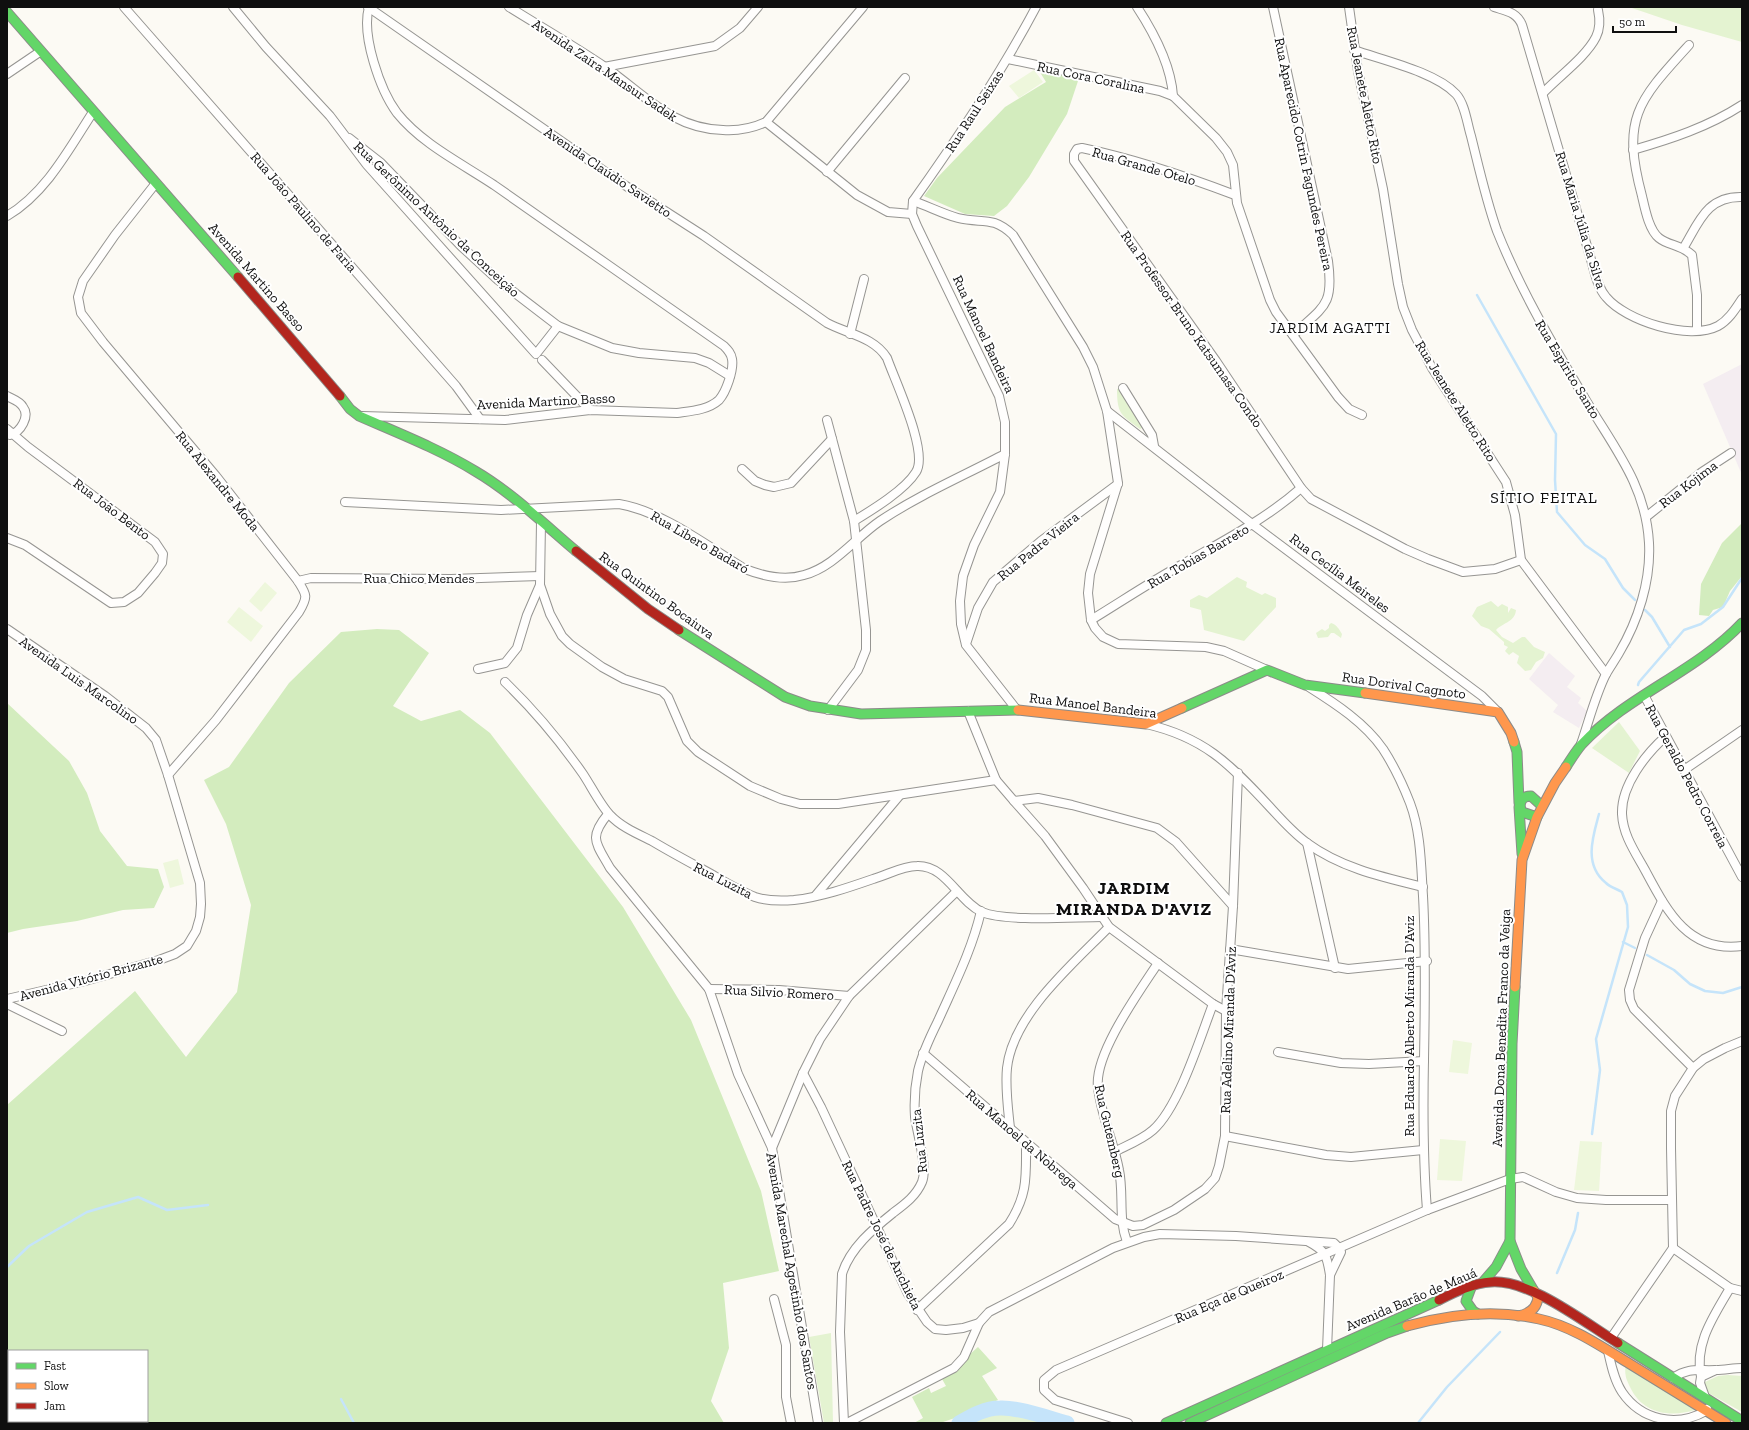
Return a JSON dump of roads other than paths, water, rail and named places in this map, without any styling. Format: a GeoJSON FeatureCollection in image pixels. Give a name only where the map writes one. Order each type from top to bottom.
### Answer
{"type":"FeatureCollection","features":[{"type":"Feature","properties":{"kind":"main road","name":"Avenida Martino Basso"},"geometry":{"type":"LineString","coordinates":[[7,12],[289,335],[342,400],[359,416]]}},
{"type":"Feature","properties":{"kind":"main road","name":"Rua Quintino Bocaiuva"},"geometry":{"type":"LineString","coordinates":[[359,416],[430,447],[476,471],[528,510],[593,566],[648,609],[715,654],[785,697],[810,706],[828,710],[875,714],[968,711]]}},
{"type":"Feature","properties":{"kind":"main road"},"geometry":{"type":"LineString","coordinates":[[1528,796],[1523,798],[1519,805],[1524,814],[1537,817],[1542,806],[1580,745],[1607,721],[1725,641],[1742,623]]}},
{"type":"Feature","properties":{"kind":"main road","name":"Rua Eduardo Alberto Miranda D'Aviz"},"geometry":{"type":"LineString","coordinates":[[1268,670],[1305,684]]}},
{"type":"Feature","properties":{"kind":"main road"},"geometry":{"type":"LineString","coordinates":[[1146,724],[1268,670]]}},
{"type":"Feature","properties":{"kind":"main road","name":"Rua Dorival Cagnoto"},"geometry":{"type":"LineString","coordinates":[[1305,684],[1498,712]]}},
{"type":"Feature","properties":{"kind":"main road","name":"Rua Manoel Bandeira"},"geometry":{"type":"LineString","coordinates":[[968,711],[1017,710],[1146,724]]}},
{"type":"Feature","properties":{"kind":"main road","name":"Rua Cecília Meireles"},"geometry":{"type":"LineString","coordinates":[[1498,712],[1511,733],[1517,752],[1522,860]]}},
{"type":"Feature","properties":{"kind":"main road","name":"Rua Cecília Meireles"},"geometry":{"type":"LineString","coordinates":[[1519,780],[1523,792],[1528,796],[1534,797],[1542,806]]}},
{"type":"Feature","properties":{"kind":"main road","name":"Avenida Dona Benedita Franco da Veiga"},"geometry":{"type":"LineString","coordinates":[[1510,1242],[1512,1044],[1522,860],[1537,817]]}},
{"type":"Feature","properties":{"kind":"main road"},"geometry":{"type":"LineString","coordinates":[[1483,1282],[1493,1272],[1510,1242]]}},
{"type":"Feature","properties":{"kind":"main road"},"geometry":{"type":"LineString","coordinates":[[1510,1242],[1521,1269],[1538,1297],[1536,1306],[1528,1314],[1518,1316]]}},
{"type":"Feature","properties":{"kind":"main road","name":"Avenida Barão de Mauá"},"geometry":{"type":"LineString","coordinates":[[1166,1423],[1472,1285],[1483,1282],[1509,1282],[1534,1291],[1612,1338],[1742,1421]]}},
{"type":"Feature","properties":{"kind":"main road"},"geometry":{"type":"LineString","coordinates":[[1472,1285],[1466,1301],[1473,1311],[1478,1314]]}},
{"type":"Feature","properties":{"kind":"main road","name":"Avenida Barão de Mauá"},"geometry":{"type":"LineString","coordinates":[[1190,1423],[1393,1331],[1421,1321],[1452,1315],[1478,1314],[1518,1316],[1538,1319],[1582,1335],[1726,1423]]}},
{"type":"Feature","properties":{"kind":"street","name":"Rua João Paulino de Faria"},"geometry":{"type":"LineString","coordinates":[[124,7],[456,386],[480,419]]}},
{"type":"Feature","properties":{"kind":"street"},"geometry":{"type":"LineString","coordinates":[[233,7],[345,135]]}},
{"type":"Feature","properties":{"kind":"street","name":"Avenida Martino Basso"},"geometry":{"type":"LineString","coordinates":[[359,416],[505,420],[590,410],[678,413],[698,410],[718,400],[730,376],[732,359],[730,351],[724,346],[426,140],[410,127],[390,100],[380,79],[368,31],[368,7]]}},
{"type":"Feature","properties":{"kind":"street","name":"Avenida Claúdio Savietto"},"geometry":{"type":"LineString","coordinates":[[368,7],[623,184],[704,236],[827,323],[882,349],[887,358],[912,424],[921,460],[917,472],[906,484],[854,522]]}},
{"type":"Feature","properties":{"kind":"street","name":"Avenida Zaíra Mansur Sadek"},"geometry":{"type":"LineString","coordinates":[[510,7],[604,67],[671,117],[688,125],[705,130],[740,131],[756,127],[766,122],[863,7]]}},
{"type":"Feature","properties":{"kind":"street"},"geometry":{"type":"LineString","coordinates":[[604,67],[714,46],[740,28],[758,7]]}},
{"type":"Feature","properties":{"kind":"street","name":"Rua Raul Seixas"},"geometry":{"type":"LineString","coordinates":[[913,201],[960,135],[1008,60],[1036,7]]}},
{"type":"Feature","properties":{"kind":"street"},"geometry":{"type":"LineString","coordinates":[[1137,7],[1146,21],[1168,68],[1172,80],[1173,96],[1216,138],[1227,152],[1233,165],[1235,195],[1270,300],[1276,312],[1338,397],[1349,409],[1362,415]]}},
{"type":"Feature","properties":{"kind":"street","name":"Rua Aparecido Cotrin Fagundes Pereira"},"geometry":{"type":"LineString","coordinates":[[1273,7],[1328,261],[1330,281],[1330,294],[1327,301],[1321,309],[1293,335]]}},
{"type":"Feature","properties":{"kind":"street","name":"Rua Jeanete Aletto Rito"},"geometry":{"type":"LineString","coordinates":[[1349,7],[1354,50],[1365,111],[1383,189],[1403,307],[1412,330],[1432,368],[1506,482],[1515,515],[1521,560],[1606,674]]}},
{"type":"Feature","properties":{"kind":"street","name":"Rua Maria Júlia da Silva"},"geometry":{"type":"LineString","coordinates":[[1494,7],[1513,13],[1520,20],[1543,93],[1590,257],[1604,295],[1610,302],[1636,318],[1656,326],[1680,330],[1697,330],[1717,327],[1724,322],[1742,299]]}},
{"type":"Feature","properties":{"kind":"street"},"geometry":{"type":"LineString","coordinates":[[1543,93],[1577,60],[1596,38],[1599,26],[1598,10]]}},
{"type":"Feature","properties":{"kind":"street"},"geometry":{"type":"LineString","coordinates":[[1689,45],[1649,92],[1638,110],[1633,128],[1633,150],[1641,194],[1655,233],[1660,238],[1684,247],[1692,254],[1697,295],[1697,330]]}},
{"type":"Feature","properties":{"kind":"street","name":"Rua Espírito Santo"},"geometry":{"type":"LineString","coordinates":[[1354,50],[1415,71],[1442,83],[1456,94],[1462,103],[1491,213],[1508,257],[1528,299],[1630,473],[1640,494],[1646,517],[1649,544],[1649,563],[1643,597],[1631,631],[1606,674],[1580,745]]}},
{"type":"Feature","properties":{"kind":"street"},"geometry":{"type":"LineString","coordinates":[[7,74],[41,52]]}},
{"type":"Feature","properties":{"kind":"street","name":"Rua Cora Coralina"},"geometry":{"type":"LineString","coordinates":[[1008,60],[1160,91],[1173,96]]}},
{"type":"Feature","properties":{"kind":"street"},"geometry":{"type":"LineString","coordinates":[[827,172],[905,78]]}},
{"type":"Feature","properties":{"kind":"street"},"geometry":{"type":"LineString","coordinates":[[1633,150],[1691,132],[1714,122],[1742,105]]}},
{"type":"Feature","properties":{"kind":"street"},"geometry":{"type":"LineString","coordinates":[[7,216],[31,197],[47,179],[93,112]]}},
{"type":"Feature","properties":{"kind":"street"},"geometry":{"type":"LineString","coordinates":[[766,122],[857,195],[888,212],[912,214],[913,201],[958,218],[998,223],[1013,235],[1083,347],[1093,366],[1107,411],[1118,483]]}},
{"type":"Feature","properties":{"kind":"street","name":"Rua Gerônimo Antônio da Conceição"},"geometry":{"type":"LineString","coordinates":[[345,135],[367,165],[536,354],[558,326]]}},
{"type":"Feature","properties":{"kind":"street","name":"Rua Gerônimo Antônio da Conceição"},"geometry":{"type":"LineString","coordinates":[[345,135],[363,147],[381,163],[461,246],[498,280],[558,326],[612,348],[639,353],[695,358],[709,363],[730,376]]}},
{"type":"Feature","properties":{"kind":"street","name":"Rua Grande Otelo"},"geometry":{"type":"LineString","coordinates":[[1082,172],[1074,161],[1074,154],[1077,149],[1082,148],[1116,155],[1178,174],[1235,195]]}},
{"type":"Feature","properties":{"kind":"street","name":"Rua Professor Bruno Katsumasa Condo"},"geometry":{"type":"LineString","coordinates":[[1082,172],[1216,361],[1301,488],[1311,498],[1405,549],[1463,572],[1495,569],[1521,560]]}},
{"type":"Feature","properties":{"kind":"street","name":"Rua Alexandre Moda"},"geometry":{"type":"LineString","coordinates":[[156,183],[115,235],[83,281],[78,297],[81,313],[103,342],[216,476],[298,581],[305,593],[306,598],[299,612],[216,720],[168,775]]}},
{"type":"Feature","properties":{"kind":"street"},"geometry":{"type":"LineString","coordinates":[[1684,247],[1705,212],[1711,205],[1727,198],[1742,197]]}},
{"type":"Feature","properties":{"kind":"street","name":"Rua Manoel Bandeira"},"geometry":{"type":"LineString","coordinates":[[912,214],[999,396],[1005,422],[1005,454],[1000,492],[974,545],[963,576],[960,601],[961,624],[966,645],[1017,710]]}},
{"type":"Feature","properties":{"kind":"street"},"geometry":{"type":"LineString","coordinates":[[850,334],[864,279]]}},
{"type":"Feature","properties":{"kind":"street"},"geometry":{"type":"LineString","coordinates":[[542,360],[590,410]]}},
{"type":"Feature","properties":{"kind":"street"},"geometry":{"type":"LineString","coordinates":[[1123,388],[1152,435],[1154,446]]}},
{"type":"Feature","properties":{"kind":"street"},"geometry":{"type":"LineString","coordinates":[[7,396],[21,404],[24,408],[25,414],[23,424],[9,433]]}},
{"type":"Feature","properties":{"kind":"street","name":"Rua Cecília Meireles"},"geometry":{"type":"LineString","coordinates":[[1107,411],[1122,424],[1154,446],[1252,524],[1471,688],[1498,712]]}},
{"type":"Feature","properties":{"kind":"street"},"geometry":{"type":"LineString","coordinates":[[827,420],[854,522],[866,630],[866,650],[858,670],[828,710]]}},
{"type":"Feature","properties":{"kind":"street","name":"Rua João Bento"},"geometry":{"type":"LineString","coordinates":[[7,538],[25,545],[111,603],[124,602],[138,593],[162,563],[163,554],[155,542],[9,433]]}},
{"type":"Feature","properties":{"kind":"street"},"geometry":{"type":"LineString","coordinates":[[742,469],[756,481],[765,485],[774,486],[791,483],[832,439]]}},
{"type":"Feature","properties":{"kind":"street","name":"Rua Kojima"},"geometry":{"type":"LineString","coordinates":[[1646,517],[1731,452]]}},
{"type":"Feature","properties":{"kind":"street","name":"Rua Libero Badaró"},"geometry":{"type":"LineString","coordinates":[[345,502],[501,510],[528,510],[607,504],[632,506],[651,513],[745,569],[757,574],[790,578],[803,576],[816,571],[867,530],[903,507],[1005,454]]}},
{"type":"Feature","properties":{"kind":"street","name":"Rua Eduardo Alberto Miranda D'Aviz"},"geometry":{"type":"LineString","coordinates":[[1118,483],[1090,574],[1088,594],[1091,620],[1103,637],[1118,644],[1206,646],[1224,651],[1268,670]]}},
{"type":"Feature","properties":{"kind":"street","name":"Rua Padre Vieira"},"geometry":{"type":"LineString","coordinates":[[966,645],[978,608],[993,582],[1041,541],[1118,483]]}},
{"type":"Feature","properties":{"kind":"street","name":"Rua Tobias Barreto"},"geometry":{"type":"LineString","coordinates":[[1091,620],[1176,567],[1252,524],[1288,500],[1301,488]]}},
{"type":"Feature","properties":{"kind":"street"},"geometry":{"type":"LineString","coordinates":[[541,522],[540,581],[550,614],[562,636],[570,644],[602,667],[624,679],[662,690],[668,697],[687,741],[714,764],[750,786],[781,800],[800,804],[838,804],[996,780]]}},
{"type":"Feature","properties":{"kind":"street","name":"Rua Chico Mendes"},"geometry":{"type":"LineString","coordinates":[[298,581],[311,578],[540,581]]}},
{"type":"Feature","properties":{"kind":"street"},"geometry":{"type":"LineString","coordinates":[[478,669],[505,663],[512,656],[517,648],[527,615],[540,581]]}},
{"type":"Feature","properties":{"kind":"street","name":"Avenida Luis Marcolino"},"geometry":{"type":"LineString","coordinates":[[7,629],[104,696],[146,728],[160,749],[168,775]]}},
{"type":"Feature","properties":{"kind":"street"},"geometry":{"type":"LineString","coordinates":[[505,682],[520,696],[566,751],[594,790],[608,814]]}},
{"type":"Feature","properties":{"kind":"street","name":"Rua Eduardo Alberto Miranda D'Aviz"},"geometry":{"type":"LineString","coordinates":[[1305,684],[1335,703],[1366,730],[1382,748],[1391,762],[1410,804],[1419,841],[1423,887],[1426,961],[1423,1150],[1427,1210]]}},
{"type":"Feature","properties":{"kind":"street","name":"Rua Geraldo Pedro Correia"},"geometry":{"type":"LineString","coordinates":[[1644,696],[1742,877]]}},
{"type":"Feature","properties":{"kind":"street"},"geometry":{"type":"LineString","coordinates":[[968,711],[996,780],[1045,836],[1109,926],[1213,1004],[1226,1011]]}},
{"type":"Feature","properties":{"kind":"street","name":"Rua Manoel Bandeira"},"geometry":{"type":"LineString","coordinates":[[1146,724],[1181,735],[1224,760],[1294,832],[1307,843],[1344,863],[1376,876],[1423,887]]}},
{"type":"Feature","properties":{"kind":"street"},"geometry":{"type":"LineString","coordinates":[[1684,770],[1742,730]]}},
{"type":"Feature","properties":{"kind":"street"},"geometry":{"type":"LineString","coordinates":[[1666,736],[1657,744],[1631,779],[1624,799],[1622,813],[1625,829],[1630,842],[1662,901],[1679,925],[1694,937],[1711,946],[1729,948],[1742,946]]}},
{"type":"Feature","properties":{"kind":"street","name":"Rua Adelino Miranda D'Aviz"},"geometry":{"type":"LineString","coordinates":[[1122,1223],[1133,1226],[1143,1225],[1174,1210],[1205,1189],[1214,1178],[1225,1136],[1226,1011],[1233,906],[1238,773]]}},
{"type":"Feature","properties":{"kind":"street","name":"Avenida Vitório Brizante"},"geometry":{"type":"LineString","coordinates":[[7,999],[75,983],[159,960],[175,954],[187,946],[196,931],[200,917],[200,883],[168,775]]}},
{"type":"Feature","properties":{"kind":"street"},"geometry":{"type":"LineString","coordinates":[[816,895],[900,795]]}},
{"type":"Feature","properties":{"kind":"street"},"geometry":{"type":"LineString","coordinates":[[1014,801],[1038,798],[1135,820],[1157,828],[1176,842],[1233,906]]}},
{"type":"Feature","properties":{"kind":"street","name":"Rua Luzita"},"geometry":{"type":"LineString","coordinates":[[608,814],[616,821],[668,851],[737,889],[756,897],[774,900],[794,900],[843,890],[904,868],[918,866],[930,869],[944,877],[957,891],[981,911],[976,934],[923,1054],[915,1089],[915,1115],[924,1168],[923,1180],[917,1192],[909,1200],[862,1240],[844,1266],[842,1274],[840,1332],[846,1423]]}},
{"type":"Feature","properties":{"kind":"street","name":"Avenida Marechal Agostinho dos Santos"},"geometry":{"type":"LineString","coordinates":[[608,814],[598,827],[596,836],[598,847],[610,868],[709,989],[738,1074],[772,1148],[818,1423]]}},
{"type":"Feature","properties":{"kind":"street"},"geometry":{"type":"LineString","coordinates":[[1307,843],[1335,968]]}},
{"type":"Feature","properties":{"kind":"street"},"geometry":{"type":"LineString","coordinates":[[772,1148],[803,1073],[820,1039],[848,996],[957,891]]}},
{"type":"Feature","properties":{"kind":"street"},"geometry":{"type":"LineString","coordinates":[[1662,901],[1645,938],[1629,990],[1630,1000],[1634,1009],[1693,1068]]}},
{"type":"Feature","properties":{"kind":"street"},"geometry":{"type":"LineString","coordinates":[[981,911],[991,914],[1026,917],[1102,917]]}},
{"type":"Feature","properties":{"kind":"street"},"geometry":{"type":"LineString","coordinates":[[1010,1128],[1007,1067],[1012,1045],[1019,1029],[1040,1000],[1109,926]]}},
{"type":"Feature","properties":{"kind":"street"},"geometry":{"type":"LineString","coordinates":[[1230,949],[1348,969],[1426,961]]}},
{"type":"Feature","properties":{"kind":"street","name":"Rua Gutemberg"},"geometry":{"type":"LineString","coordinates":[[1127,1242],[1122,1223],[1122,1183],[1116,1151],[1098,1087],[1098,1074],[1102,1058],[1133,1002],[1158,963]]}},
{"type":"Feature","properties":{"kind":"street","name":"Rua Silvio Romero"},"geometry":{"type":"LineString","coordinates":[[709,989],[779,990],[848,996]]}},
{"type":"Feature","properties":{"kind":"street"},"geometry":{"type":"LineString","coordinates":[[7,1004],[62,1031]]}},
{"type":"Feature","properties":{"kind":"street"},"geometry":{"type":"LineString","coordinates":[[1116,1151],[1152,1131],[1164,1119],[1182,1082],[1213,1004]]}},
{"type":"Feature","properties":{"kind":"street"},"geometry":{"type":"LineString","coordinates":[[1612,1338],[1673,1248],[1671,1200],[1671,1111],[1675,1096],[1693,1068],[1725,1048],[1742,1041]]}},
{"type":"Feature","properties":{"kind":"street"},"geometry":{"type":"LineString","coordinates":[[1278,1052],[1341,1063],[1369,1064],[1424,1061]]}},
{"type":"Feature","properties":{"kind":"street","name":"Rua Manoel da Nobrega"},"geometry":{"type":"LineString","coordinates":[[923,1054],[1115,1219],[1122,1223]]}},
{"type":"Feature","properties":{"kind":"street","name":"Rua Padre José de Anchieta"},"geometry":{"type":"LineString","coordinates":[[803,1073],[821,1107],[917,1310],[926,1322],[935,1329],[946,1330],[963,1328],[978,1323],[989,1312],[1127,1242],[1160,1234],[1306,1240],[1334,1243],[1340,1248]]}},
{"type":"Feature","properties":{"kind":"street"},"geometry":{"type":"LineString","coordinates":[[1225,1136],[1326,1155],[1351,1157],[1423,1150]]}},
{"type":"Feature","properties":{"kind":"street"},"geometry":{"type":"LineString","coordinates":[[917,1310],[1009,1224],[1020,1208],[1024,1195],[1026,1143]]}},
{"type":"Feature","properties":{"kind":"street"},"geometry":{"type":"LineString","coordinates":[[1510,1178],[1523,1177],[1556,1192],[1577,1198],[1671,1200]]}},
{"type":"Feature","properties":{"kind":"street","name":"Rua Eça de Queiroz"},"geometry":{"type":"LineString","coordinates":[[1128,1423],[1055,1400],[1044,1390],[1044,1380],[1056,1370],[1326,1255],[1427,1210],[1510,1178]]}},
{"type":"Feature","properties":{"kind":"street"},"geometry":{"type":"LineString","coordinates":[[1306,1240],[1326,1255],[1330,1275],[1327,1350]]}},
{"type":"Feature","properties":{"kind":"street"},"geometry":{"type":"LineString","coordinates":[[1330,1275],[1340,1256],[1340,1248]]}},
{"type":"Feature","properties":{"kind":"street"},"geometry":{"type":"LineString","coordinates":[[1673,1248],[1730,1288],[1742,1291]]}},
{"type":"Feature","properties":{"kind":"street"},"geometry":{"type":"LineString","coordinates":[[1608,1351],[1615,1378],[1622,1391],[1633,1405],[1643,1412],[1662,1420],[1675,1420],[1694,1417],[1706,1411],[1705,1398],[1700,1383],[1699,1359],[1701,1344],[1709,1325],[1730,1288]]}},
{"type":"Feature","properties":{"kind":"street"},"geometry":{"type":"LineString","coordinates":[[774,1299],[786,1346],[786,1397],[791,1423]]}},
{"type":"Feature","properties":{"kind":"street"},"geometry":{"type":"LineString","coordinates":[[846,1423],[954,1368],[964,1357],[978,1323]]}},
{"type":"Feature","properties":{"kind":"street"},"geometry":{"type":"LineString","coordinates":[[1673,1378],[1681,1373],[1700,1373],[1742,1368]]}},
{"type":"Feature","properties":{"kind":"waterway"},"geometry":{"type":"LineString","coordinates":[[1477,295],[1556,434],[1555,480],[1557,512],[1585,545],[1605,559],[1623,588],[1635,600]]}},
{"type":"Feature","properties":{"kind":"waterway"},"geometry":{"type":"LineString","coordinates":[[1638,685],[1684,630],[1701,624],[1723,607],[1742,578]]}},
{"type":"Feature","properties":{"kind":"waterway"},"geometry":{"type":"LineString","coordinates":[[1645,610],[1652,617],[1670,647]]}},
{"type":"Feature","properties":{"kind":"waterway"},"geometry":{"type":"LineString","coordinates":[[1592,1134],[1600,1070],[1596,1039],[1628,927],[1627,905],[1622,892],[1608,884],[1599,876],[1594,868],[1592,850],[1594,832],[1599,814]]}},
{"type":"Feature","properties":{"kind":"waterway"},"geometry":{"type":"LineString","coordinates":[[1623,942],[1635,948]]}},
{"type":"Feature","properties":{"kind":"waterway"},"geometry":{"type":"LineString","coordinates":[[1647,955],[1674,970],[1690,984],[1705,991],[1723,993],[1742,987]]}},
{"type":"Feature","properties":{"kind":"waterway"},"geometry":{"type":"LineString","coordinates":[[7,1267],[29,1246],[87,1212],[138,1197],[167,1210],[208,1205]]}},
{"type":"Feature","properties":{"kind":"waterway"},"geometry":{"type":"LineString","coordinates":[[1557,1273],[1575,1230],[1578,1213]]}},
{"type":"Feature","properties":{"kind":"waterway"},"geometry":{"type":"LineString","coordinates":[[1418,1423],[1447,1387],[1500,1332]]}},
{"type":"Feature","properties":{"kind":"waterway"},"geometry":{"type":"LineString","coordinates":[[341,1399],[354,1423]]}},
{"type":"Feature","properties":{"kind":"waterway"},"geometry":{"type":"LineString","coordinates":[[959,1423],[973,1415],[994,1408],[1007,1408],[1024,1411],[1067,1423]]}},
{"type":"Feature","properties":{"kind":"district","name":"JARDIM AGATTI"},"geometry":{"type":"Point","coordinates":[1330,328]}},
{"type":"Feature","properties":{"kind":"district","name":"SÍTIO FEITAL"},"geometry":{"type":"Point","coordinates":[1544,497]}},
{"type":"Feature","properties":{"kind":"district","name":"JARDIM MIRANDA D'AVIZ"},"geometry":{"type":"Point","coordinates":[1134,898]}}]}
